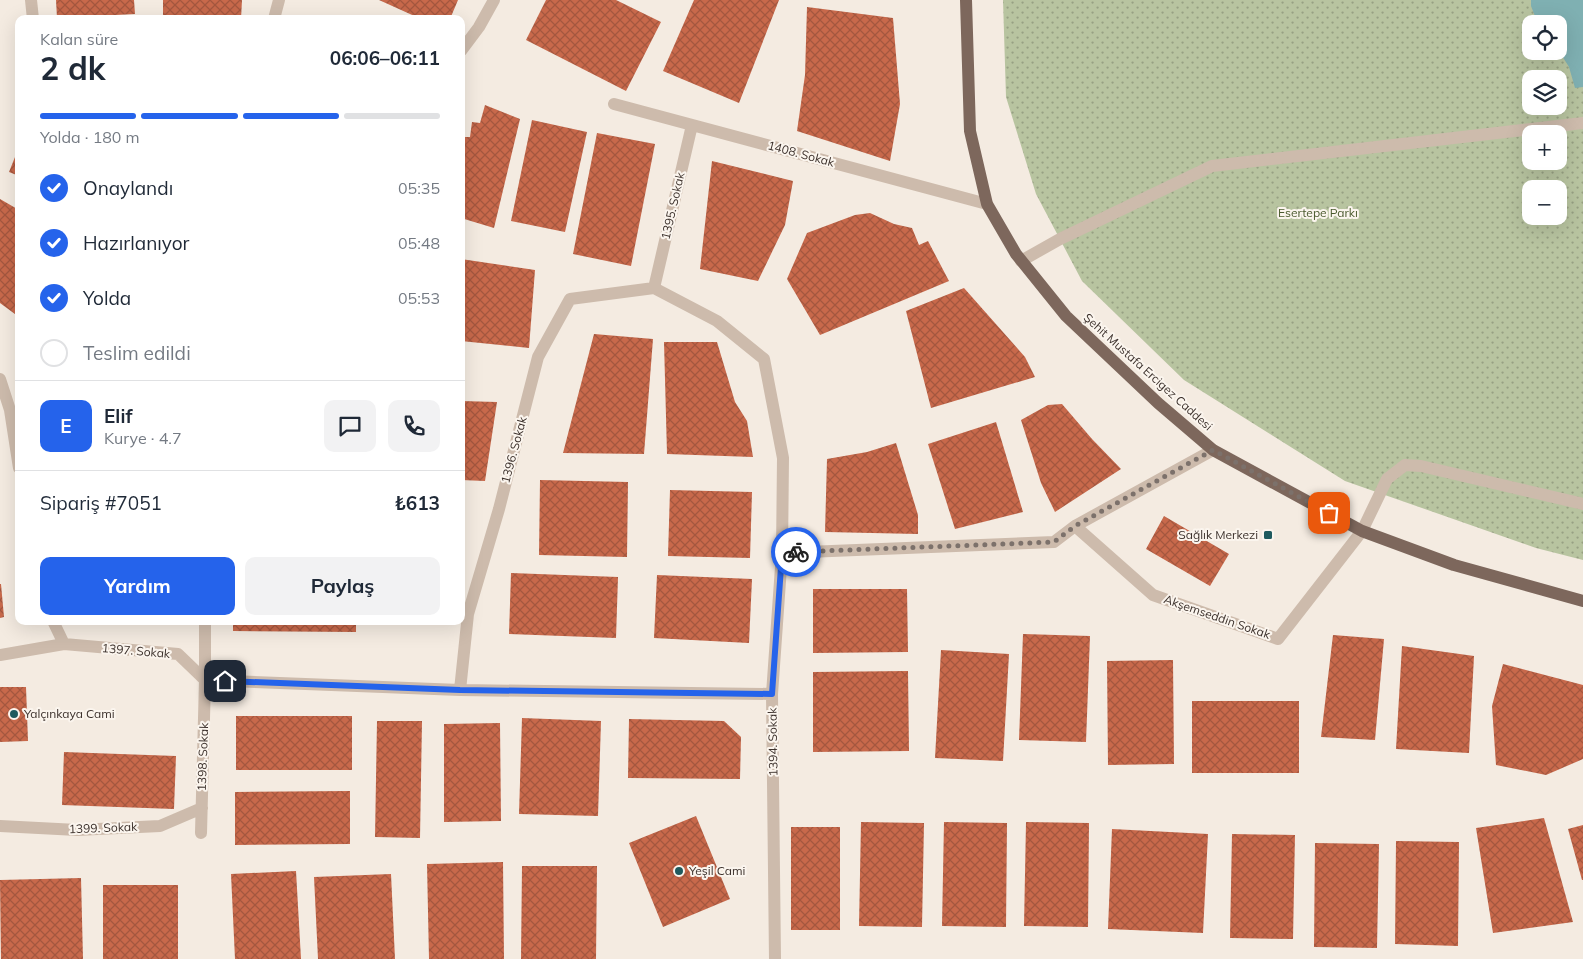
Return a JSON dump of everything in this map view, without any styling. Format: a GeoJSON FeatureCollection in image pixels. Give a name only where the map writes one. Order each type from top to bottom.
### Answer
{"type":"FeatureCollection","features":[{"type":"Feature","properties":{"kind":"main road","name":"Şehit Mustafa Ercigez Caddesi"},"geometry":{"type":"LineString","coordinates":[[966,0],[970,131],[988,204],[1016,254],[1066,316],[1158,403],[1213,450],[1362,531],[1454,565],[1583,601]]}},
{"type":"Feature","properties":{"kind":"street"},"geometry":{"type":"LineString","coordinates":[[31,0],[33,15]]}},
{"type":"Feature","properties":{"kind":"street"},"geometry":{"type":"LineString","coordinates":[[275,15],[280,0]]}},
{"type":"Feature","properties":{"kind":"street"},"geometry":{"type":"LineString","coordinates":[[465,45],[494,0]]}},
{"type":"Feature","properties":{"kind":"street","name":"1408. Sokak"},"geometry":{"type":"LineString","coordinates":[[614,104],[988,204]]}},
{"type":"Feature","properties":{"kind":"street"},"geometry":{"type":"LineString","coordinates":[[1021,261],[1060,239],[1212,166],[1583,123]]}},
{"type":"Feature","properties":{"kind":"street","name":"1395. Sokak"},"geometry":{"type":"LineString","coordinates":[[654,288],[692,125]]}},
{"type":"Feature","properties":{"kind":"street","name":"1394. Sokak"},"geometry":{"type":"LineString","coordinates":[[654,288],[717,320],[764,359],[783,458],[782,553],[772,694],[775,959]]}},
{"type":"Feature","properties":{"kind":"street","name":"1396. Sokak"},"geometry":{"type":"LineString","coordinates":[[460,690],[468,614],[499,509],[538,358],[570,299],[654,288]]}},
{"type":"Feature","properties":{"kind":"street"},"geometry":{"type":"LineString","coordinates":[[0,379],[10,410],[15,442]]}},
{"type":"Feature","properties":{"kind":"street"},"geometry":{"type":"LineString","coordinates":[[782,553],[1054,542],[1075,526],[1213,450]]}},
{"type":"Feature","properties":{"kind":"street"},"geometry":{"type":"LineString","coordinates":[[1362,531],[1387,479],[1405,465],[1421,466],[1583,504]]}},
{"type":"Feature","properties":{"kind":"street","name":"Akşemseddin Sokak"},"geometry":{"type":"LineString","coordinates":[[1075,526],[1153,595],[1278,639],[1362,531]]}},
{"type":"Feature","properties":{"kind":"street"},"geometry":{"type":"LineString","coordinates":[[55,625],[64,644]]}},
{"type":"Feature","properties":{"kind":"street","name":"1398. Sokak"},"geometry":{"type":"LineString","coordinates":[[201,833],[205,625]]}},
{"type":"Feature","properties":{"kind":"street","name":"1397. Sokak"},"geometry":{"type":"LineString","coordinates":[[0,655],[64,644],[178,654],[205,680]]}},
{"type":"Feature","properties":{"kind":"street"},"geometry":{"type":"LineString","coordinates":[[205,680],[460,690],[772,694]]}},
{"type":"Feature","properties":{"kind":"street","name":"1399. Sokak"},"geometry":{"type":"LineString","coordinates":[[0,826],[77,830],[160,826],[202,808]]}},
{"type":"Feature","properties":{"kind":"green space","name":"Esertepe Parkı"},"geometry":{"type":"Polygon","coordinates":[[[1003,0],[1583,0],[1583,560],[1536,548],[1345,481],[1184,380],[1082,281],[1036,194],[1006,97],[1003,0]]]}},
{"type":"Feature","properties":{"kind":"water"},"geometry":{"type":"Polygon","coordinates":[[[1531,0],[1583,0],[1583,87],[1575,88],[1569,67],[1565,60],[1567,60],[1567,15],[1534,15],[1531,0]]]}},
{"type":"Feature","properties":{"kind":"building"},"geometry":{"type":"Polygon","coordinates":[[[56,0],[134,0],[135,14],[57,15],[56,0]]]}},
{"type":"Feature","properties":{"kind":"building"},"geometry":{"type":"Polygon","coordinates":[[[163,0],[242,0],[241,15],[163,15],[163,0]]]}},
{"type":"Feature","properties":{"kind":"building"},"geometry":{"type":"Polygon","coordinates":[[[379,0],[458,0],[452,15],[412,15],[379,0]]]}},
{"type":"Feature","properties":{"kind":"building"},"geometry":{"type":"Polygon","coordinates":[[[546,0],[616,0],[661,22],[626,91],[526,40],[546,0]]]}},
{"type":"Feature","properties":{"kind":"building"},"geometry":{"type":"Polygon","coordinates":[[[694,0],[779,0],[739,103],[663,71],[694,0]]]}},
{"type":"Feature","properties":{"kind":"building"},"geometry":{"type":"Polygon","coordinates":[[[807,7],[893,18],[900,104],[890,161],[797,131],[805,75],[807,7]]]}},
{"type":"Feature","properties":{"kind":"building"},"geometry":{"type":"Polygon","coordinates":[[[485,105],[520,119],[494,228],[465,219],[465,137],[470,137],[472,122],[480,123],[485,105]]]}},
{"type":"Feature","properties":{"kind":"building"},"geometry":{"type":"Polygon","coordinates":[[[532,120],[587,132],[565,232],[511,221],[532,120]]]}},
{"type":"Feature","properties":{"kind":"building"},"geometry":{"type":"Polygon","coordinates":[[[597,133],[655,144],[631,266],[573,254],[597,133]]]}},
{"type":"Feature","properties":{"kind":"building"},"geometry":{"type":"Polygon","coordinates":[[[15,157],[15,174],[9,172],[15,157]]]}},
{"type":"Feature","properties":{"kind":"building"},"geometry":{"type":"Polygon","coordinates":[[[712,161],[793,181],[785,225],[758,281],[700,269],[712,161]]]}},
{"type":"Feature","properties":{"kind":"building"},"geometry":{"type":"Polygon","coordinates":[[[0,199],[15,208],[15,314],[0,303],[0,199]]]}},
{"type":"Feature","properties":{"kind":"building"},"geometry":{"type":"Polygon","coordinates":[[[870,213],[894,224],[912,228],[919,245],[928,241],[949,281],[820,335],[787,279],[807,233],[855,215],[870,213]]]}},
{"type":"Feature","properties":{"kind":"building"},"geometry":{"type":"Polygon","coordinates":[[[465,260],[535,270],[529,348],[465,341],[465,260]]]}},
{"type":"Feature","properties":{"kind":"building"},"geometry":{"type":"Polygon","coordinates":[[[964,288],[1025,357],[1035,377],[931,408],[906,311],[964,288]]]}},
{"type":"Feature","properties":{"kind":"building"},"geometry":{"type":"Polygon","coordinates":[[[594,334],[653,339],[644,454],[563,453],[594,334]]]}},
{"type":"Feature","properties":{"kind":"building"},"geometry":{"type":"Polygon","coordinates":[[[664,342],[717,342],[735,402],[747,421],[753,457],[667,454],[664,342]]]}},
{"type":"Feature","properties":{"kind":"building"},"geometry":{"type":"Polygon","coordinates":[[[465,401],[497,402],[485,481],[465,480],[465,401]]]}},
{"type":"Feature","properties":{"kind":"building"},"geometry":{"type":"Polygon","coordinates":[[[1062,404],[1121,469],[1055,512],[1041,483],[1021,420],[1048,405],[1062,404]]]}},
{"type":"Feature","properties":{"kind":"building"},"geometry":{"type":"Polygon","coordinates":[[[996,422],[1023,512],[955,529],[928,444],[996,422]]]}},
{"type":"Feature","properties":{"kind":"building"},"geometry":{"type":"Polygon","coordinates":[[[896,443],[918,515],[918,534],[825,532],[827,459],[867,452],[896,443]]]}},
{"type":"Feature","properties":{"kind":"building"},"geometry":{"type":"Polygon","coordinates":[[[540,480],[628,482],[627,557],[539,555],[540,480]]]}},
{"type":"Feature","properties":{"kind":"building"},"geometry":{"type":"Polygon","coordinates":[[[670,490],[752,492],[750,558],[668,556],[670,490]]]}},
{"type":"Feature","properties":{"kind":"building"},"geometry":{"type":"Polygon","coordinates":[[[1164,516],[1229,554],[1210,586],[1146,549],[1164,516]]]}},
{"type":"Feature","properties":{"kind":"building"},"geometry":{"type":"Polygon","coordinates":[[[511,573],[618,577],[616,638],[509,634],[511,573]]]}},
{"type":"Feature","properties":{"kind":"building"},"geometry":{"type":"Polygon","coordinates":[[[657,575],[752,579],[749,643],[654,638],[657,575]]]}},
{"type":"Feature","properties":{"kind":"building"},"geometry":{"type":"Polygon","coordinates":[[[0,584],[4,617],[0,618],[0,584]]]}},
{"type":"Feature","properties":{"kind":"building"},"geometry":{"type":"Polygon","coordinates":[[[813,589],[907,589],[908,652],[813,653],[813,589]]]}},
{"type":"Feature","properties":{"kind":"building"},"geometry":{"type":"Polygon","coordinates":[[[233,625],[356,625],[356,632],[233,631],[233,625]]]}},
{"type":"Feature","properties":{"kind":"building"},"geometry":{"type":"Polygon","coordinates":[[[1023,634],[1090,636],[1086,742],[1019,740],[1023,634]]]}},
{"type":"Feature","properties":{"kind":"building"},"geometry":{"type":"Polygon","coordinates":[[[1333,635],[1384,639],[1375,740],[1321,737],[1333,635]]]}},
{"type":"Feature","properties":{"kind":"building"},"geometry":{"type":"Polygon","coordinates":[[[1402,646],[1474,656],[1469,753],[1396,749],[1402,646]]]}},
{"type":"Feature","properties":{"kind":"building"},"geometry":{"type":"Polygon","coordinates":[[[941,650],[1009,654],[1003,761],[935,758],[941,650]]]}},
{"type":"Feature","properties":{"kind":"building"},"geometry":{"type":"Polygon","coordinates":[[[1173,660],[1174,764],[1108,765],[1107,661],[1173,660]]]}},
{"type":"Feature","properties":{"kind":"building"},"geometry":{"type":"Polygon","coordinates":[[[1503,664],[1583,685],[1583,759],[1546,775],[1496,765],[1492,706],[1503,664]]]}},
{"type":"Feature","properties":{"kind":"building"},"geometry":{"type":"Polygon","coordinates":[[[908,671],[909,751],[813,752],[813,672],[908,671]]]}},
{"type":"Feature","properties":{"kind":"building","name":"Yalçınkaya Cami"},"geometry":{"type":"Polygon","coordinates":[[[0,687],[26,687],[28,741],[0,742],[0,687]]]}},
{"type":"Feature","properties":{"kind":"building"},"geometry":{"type":"Polygon","coordinates":[[[1192,701],[1299,701],[1299,773],[1192,773],[1192,701]]]}},
{"type":"Feature","properties":{"kind":"building"},"geometry":{"type":"Polygon","coordinates":[[[236,716],[352,716],[352,770],[236,770],[236,716]]]}},
{"type":"Feature","properties":{"kind":"building"},"geometry":{"type":"Polygon","coordinates":[[[522,718],[601,721],[598,816],[519,814],[522,718]]]}},
{"type":"Feature","properties":{"kind":"building"},"geometry":{"type":"Polygon","coordinates":[[[629,719],[724,721],[741,737],[740,779],[628,778],[629,719]]]}},
{"type":"Feature","properties":{"kind":"building"},"geometry":{"type":"Polygon","coordinates":[[[377,721],[422,721],[420,838],[375,837],[377,721]]]}},
{"type":"Feature","properties":{"kind":"building"},"geometry":{"type":"Polygon","coordinates":[[[500,723],[501,821],[444,822],[444,724],[500,723]]]}},
{"type":"Feature","properties":{"kind":"building"},"geometry":{"type":"Polygon","coordinates":[[[64,752],[176,756],[174,809],[62,805],[64,752]]]}},
{"type":"Feature","properties":{"kind":"building"},"geometry":{"type":"Polygon","coordinates":[[[350,791],[350,844],[235,845],[235,792],[350,791]]]}},
{"type":"Feature","properties":{"kind":"building","name":"Yeşil Cami"},"geometry":{"type":"Polygon","coordinates":[[[696,816],[730,899],[663,927],[629,843],[696,816]]]}},
{"type":"Feature","properties":{"kind":"building"},"geometry":{"type":"Polygon","coordinates":[[[1544,818],[1573,922],[1493,933],[1476,828],[1544,818]]]}},
{"type":"Feature","properties":{"kind":"building"},"geometry":{"type":"Polygon","coordinates":[[[861,822],[924,823],[922,927],[859,926],[861,822]]]}},
{"type":"Feature","properties":{"kind":"building"},"geometry":{"type":"Polygon","coordinates":[[[944,822],[1007,823],[1006,927],[942,926],[944,822]]]}},
{"type":"Feature","properties":{"kind":"building"},"geometry":{"type":"Polygon","coordinates":[[[1026,822],[1089,823],[1088,927],[1024,926],[1026,822]]]}},
{"type":"Feature","properties":{"kind":"building"},"geometry":{"type":"Polygon","coordinates":[[[1583,825],[1583,880],[1582,880],[1568,829],[1583,825]]]}},
{"type":"Feature","properties":{"kind":"building"},"geometry":{"type":"Polygon","coordinates":[[[791,827],[840,827],[840,930],[791,930],[791,827]]]}},
{"type":"Feature","properties":{"kind":"building"},"geometry":{"type":"Polygon","coordinates":[[[1112,829],[1208,834],[1203,933],[1108,929],[1112,829]]]}},
{"type":"Feature","properties":{"kind":"building"},"geometry":{"type":"Polygon","coordinates":[[[1232,834],[1295,835],[1293,939],[1230,938],[1232,834]]]}},
{"type":"Feature","properties":{"kind":"building"},"geometry":{"type":"Polygon","coordinates":[[[1396,841],[1459,842],[1458,946],[1395,944],[1396,841]]]}},
{"type":"Feature","properties":{"kind":"building"},"geometry":{"type":"Polygon","coordinates":[[[1315,843],[1379,844],[1377,948],[1314,947],[1315,843]]]}},
{"type":"Feature","properties":{"kind":"building"},"geometry":{"type":"Polygon","coordinates":[[[503,862],[504,959],[429,959],[427,864],[503,862]]]}},
{"type":"Feature","properties":{"kind":"building"},"geometry":{"type":"Polygon","coordinates":[[[522,866],[597,866],[596,959],[521,959],[522,866]]]}},
{"type":"Feature","properties":{"kind":"building"},"geometry":{"type":"Polygon","coordinates":[[[296,871],[301,959],[235,959],[231,874],[296,871]]]}},
{"type":"Feature","properties":{"kind":"building"},"geometry":{"type":"Polygon","coordinates":[[[391,874],[395,959],[318,959],[314,877],[391,874]]]}},
{"type":"Feature","properties":{"kind":"building"},"geometry":{"type":"Polygon","coordinates":[[[81,878],[83,959],[1,959],[0,880],[81,878]]]}},
{"type":"Feature","properties":{"kind":"building"},"geometry":{"type":"Polygon","coordinates":[[[103,885],[178,885],[178,959],[103,959],[103,885]]]}},
{"type":"Feature","properties":{"kind":"way so far"},"geometry":{"type":"LineString","coordinates":[[796,552],[1054,542],[1075,526],[1213,450],[1329,513]]}},
{"type":"Feature","properties":{"kind":"place","name":"Sağlık Merkezi"},"geometry":{"type":"Point","coordinates":[1268,535]}},
{"type":"Feature","properties":{"kind":"place","name":"Yalçınkaya Cami"},"geometry":{"type":"Point","coordinates":[14,714]}},
{"type":"Feature","properties":{"kind":"place","name":"Yeşil Cami"},"geometry":{"type":"Point","coordinates":[679,871]}},
{"type":"Feature","properties":{"kind":"route"},"geometry":{"type":"LineString","coordinates":[[225,681],[460,690],[772,694],[782,553],[796,552]]}}]}
